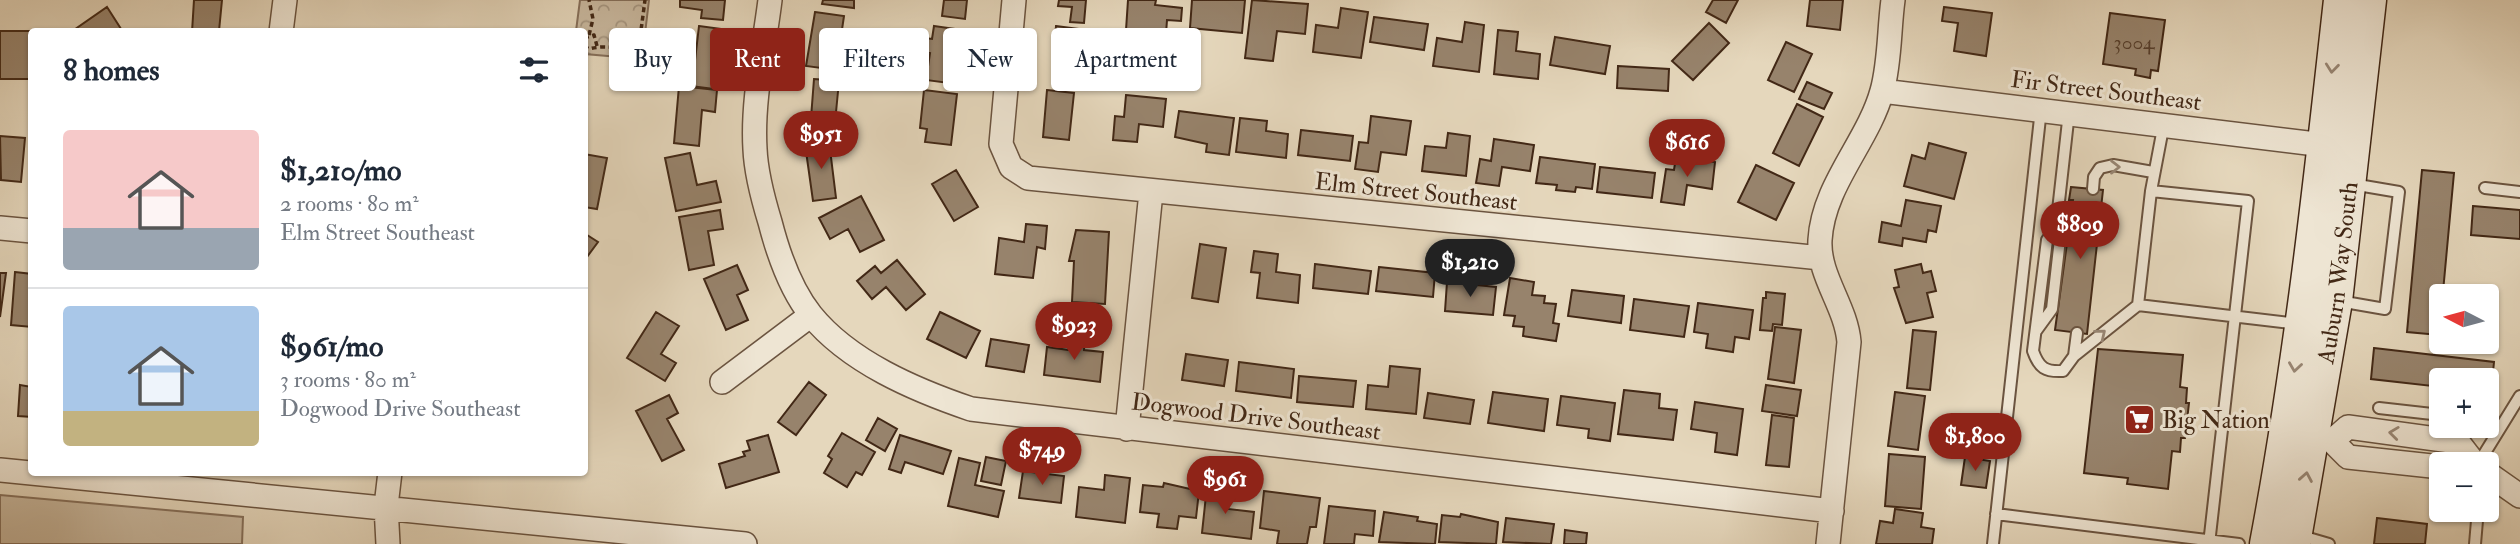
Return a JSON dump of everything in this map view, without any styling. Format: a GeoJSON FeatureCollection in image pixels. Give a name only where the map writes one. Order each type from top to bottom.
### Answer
{"type":"FeatureCollection","features":[{"type":"Feature","properties":{"kind":"main road","name":"Auburn Way South"},"geometry":{"type":"LineString","coordinates":[[2266,544],[2310,437],[2301,324],[2340,0]]}},
{"type":"Feature","properties":{"kind":"main road","name":"Auburn Way South"},"geometry":{"type":"LineString","coordinates":[[2295,539],[2310,437],[2337,293],[2370,0]]}},
{"type":"Feature","properties":{"kind":"main road"},"geometry":{"type":"LineString","coordinates":[[2324,145],[2336,149],[2338,162],[2328,260],[2328,269],[2337,293]]}},
{"type":"Feature","properties":{"kind":"street"},"geometry":{"type":"LineString","coordinates":[[282,28],[285,0]]}},
{"type":"Feature","properties":{"kind":"street"},"geometry":{"type":"LineString","coordinates":[[722,382],[811,315],[776,243],[761,191],[754,149],[770,0]]}},
{"type":"Feature","properties":{"kind":"street","name":"Elm Street Southeast"},"geometry":{"type":"LineString","coordinates":[[1014,0],[1001,144],[1011,167],[1028,178],[1821,258]]}},
{"type":"Feature","properties":{"kind":"street"},"geometry":{"type":"LineString","coordinates":[[1828,544],[1849,342],[1844,315],[1821,258],[1824,213],[1882,91],[1893,0]]}},
{"type":"Feature","properties":{"kind":"street","name":"Fir Street Southeast"},"geometry":{"type":"LineString","coordinates":[[1882,91],[2164,123],[2324,145]]}},
{"type":"Feature","properties":{"kind":"street"},"geometry":{"type":"LineString","coordinates":[[1127,429],[1151,192]]}},
{"type":"Feature","properties":{"kind":"street"},"geometry":{"type":"LineString","coordinates":[[0,228],[28,231]]}},
{"type":"Feature","properties":{"kind":"street","name":"Dogwood Drive Southeast"},"geometry":{"type":"LineString","coordinates":[[811,315],[862,358],[937,397],[971,409],[1832,511]]}},
{"type":"Feature","properties":{"kind":"street"},"geometry":{"type":"LineString","coordinates":[[2310,437],[2348,427],[2429,432]]}},
{"type":"Feature","properties":{"kind":"street"},"geometry":{"type":"LineString","coordinates":[[2310,437],[2347,457],[2429,466]]}},
{"type":"Feature","properties":{"kind":"street"},"geometry":{"type":"LineString","coordinates":[[2453,438],[2466,452]]}},
{"type":"Feature","properties":{"kind":"street"},"geometry":{"type":"LineString","coordinates":[[0,470],[28,473]]}},
{"type":"Feature","properties":{"kind":"street"},"geometry":{"type":"LineString","coordinates":[[64,476],[386,506],[671,540],[745,544]]}},
{"type":"Feature","properties":{"kind":"street"},"geometry":{"type":"LineString","coordinates":[[388,544],[386,506],[390,476]]}},
{"type":"Feature","properties":{"kind":"street"},"geometry":{"type":"LineString","coordinates":[[2499,483],[2520,496]]}},
{"type":"Feature","properties":{"kind":"lane"},"geometry":{"type":"LineString","coordinates":[[1993,544],[2041,109]]}},
{"type":"Feature","properties":{"kind":"lane"},"geometry":{"type":"LineString","coordinates":[[2069,112],[2056,228],[2048,240],[2033,351],[2039,365],[2049,372],[2063,371],[2074,356],[2138,305],[2152,172],[2164,123]]}},
{"type":"Feature","properties":{"kind":"lane"},"geometry":{"type":"LineString","coordinates":[[2093,189],[2094,177],[2100,168],[2113,165],[2152,172]]}},
{"type":"Feature","properties":{"kind":"lane"},"geometry":{"type":"LineString","coordinates":[[2337,293],[2385,309],[2399,192],[2349,183]]}},
{"type":"Feature","properties":{"kind":"lane"},"geometry":{"type":"LineString","coordinates":[[2485,188],[2520,192]]}},
{"type":"Feature","properties":{"kind":"lane"},"geometry":{"type":"LineString","coordinates":[[2151,191],[2248,201],[2209,542]]}},
{"type":"Feature","properties":{"kind":"lane"},"geometry":{"type":"LineString","coordinates":[[2138,305],[2301,324]]}},
{"type":"Feature","properties":{"kind":"lane"},"geometry":{"type":"LineString","coordinates":[[2074,356],[2077,333]]}},
{"type":"Feature","properties":{"kind":"lane"},"geometry":{"type":"LineString","coordinates":[[2493,452],[2520,396]]}},
{"type":"Feature","properties":{"kind":"lane"},"geometry":{"type":"LineString","coordinates":[[2379,408],[2429,414]]}},
{"type":"Feature","properties":{"kind":"lane"},"geometry":{"type":"LineString","coordinates":[[1996,514],[2239,544]]}},
{"type":"Feature","properties":{"kind":"lane"},"geometry":{"type":"LineString","coordinates":[[2475,544],[2477,522]]}},
{"type":"Feature","properties":{"kind":"lane"},"geometry":{"type":"LineString","coordinates":[[2295,539],[2329,544]]}},
{"type":"Feature","properties":{"kind":"path"},"geometry":{"type":"LineString","coordinates":[[588,33],[593,19],[589,0]]}},
{"type":"Feature","properties":{"kind":"path"},"geometry":{"type":"LineString","coordinates":[[588,48],[597,46],[620,49],[640,38],[645,0]]}},
{"type":"Feature","properties":{"kind":"path"},"geometry":{"type":"LineString","coordinates":[[588,36],[596,37],[597,46]]}},
{"type":"Feature","properties":{"kind":"green space"},"geometry":{"type":"Polygon","coordinates":[[[580,0],[649,0],[646,28],[609,28],[609,56],[588,54],[588,28],[576,28],[580,0]]]}},
{"type":"Feature","properties":{"kind":"green space"},"geometry":{"type":"Polygon","coordinates":[[[0,495],[243,517],[242,544],[0,544],[0,495]]]}},
{"type":"Feature","properties":{"kind":"building"},"geometry":{"type":"Polygon","coordinates":[[[194,0],[222,0],[219,28],[192,28],[194,0]]]}},
{"type":"Feature","properties":{"kind":"building"},"geometry":{"type":"Polygon","coordinates":[[[680,0],[725,0],[723,20],[701,18],[702,10],[680,7],[680,0]]]}},
{"type":"Feature","properties":{"kind":"building"},"geometry":{"type":"Polygon","coordinates":[[[823,0],[854,0],[854,8],[822,4],[823,0]]]}},
{"type":"Feature","properties":{"kind":"building"},"geometry":{"type":"Polygon","coordinates":[[[944,0],[967,0],[965,19],[942,16],[944,0]]]}},
{"type":"Feature","properties":{"kind":"building"},"geometry":{"type":"Polygon","coordinates":[[[1059,0],[1086,0],[1084,23],[1070,22],[1072,7],[1058,6],[1059,0]]]}},
{"type":"Feature","properties":{"kind":"building"},"geometry":{"type":"Polygon","coordinates":[[[1128,0],[1156,0],[1155,5],[1182,8],[1181,21],[1167,20],[1166,28],[1126,28],[1128,0]]]}},
{"type":"Feature","properties":{"kind":"building"},"geometry":{"type":"Polygon","coordinates":[[[1192,0],[1245,0],[1242,33],[1190,28],[1192,0]]]}},
{"type":"Feature","properties":{"kind":"building"},"geometry":{"type":"Polygon","coordinates":[[[1252,0],[1308,4],[1305,34],[1277,31],[1273,61],[1245,58],[1252,0]]]}},
{"type":"Feature","properties":{"kind":"building"},"geometry":{"type":"Polygon","coordinates":[[[1713,0],[1738,0],[1726,23],[1706,12],[1713,0]]]}},
{"type":"Feature","properties":{"kind":"building"},"geometry":{"type":"Polygon","coordinates":[[[1810,0],[1843,0],[1840,30],[1807,26],[1810,0]]]}},
{"type":"Feature","properties":{"kind":"building"},"geometry":{"type":"Polygon","coordinates":[[[107,7],[120,28],[77,28],[107,7]]]}},
{"type":"Feature","properties":{"kind":"building"},"geometry":{"type":"Polygon","coordinates":[[[1944,7],[1992,13],[1986,56],[1954,51],[1958,23],[1942,21],[1944,7]]]}},
{"type":"Feature","properties":{"kind":"building"},"geometry":{"type":"Polygon","coordinates":[[[1341,8],[1368,12],[1361,58],[1313,52],[1316,25],[1338,28],[1341,8]]]}},
{"type":"Feature","properties":{"kind":"building"},"geometry":{"type":"Polygon","coordinates":[[[815,12],[844,16],[842,28],[819,28],[819,68],[806,66],[815,12]]]}},
{"type":"Feature","properties":{"kind":"building"},"geometry":{"type":"Polygon","coordinates":[[[2110,13],[2165,20],[2158,71],[2151,70],[2150,78],[2135,75],[2136,69],[2103,64],[2110,13]]]}},
{"type":"Feature","properties":{"kind":"building"},"geometry":{"type":"Polygon","coordinates":[[[1374,17],[1428,24],[1424,50],[1370,42],[1374,17]]]}},
{"type":"Feature","properties":{"kind":"building"},"geometry":{"type":"Polygon","coordinates":[[[1465,22],[1484,25],[1479,72],[1433,66],[1437,38],[1462,42],[1465,22]]]}},
{"type":"Feature","properties":{"kind":"building"},"geometry":{"type":"Polygon","coordinates":[[[1709,23],[1729,43],[1693,80],[1672,61],[1709,23]]]}},
{"type":"Feature","properties":{"kind":"building"},"geometry":{"type":"Polygon","coordinates":[[[699,26],[714,28],[710,28],[710,88],[696,87],[699,26]]]}},
{"type":"Feature","properties":{"kind":"building"},"geometry":{"type":"Polygon","coordinates":[[[934,26],[948,28],[943,28],[943,82],[929,80],[929,39],[932,39],[934,26]]]}},
{"type":"Feature","properties":{"kind":"building"},"geometry":{"type":"Polygon","coordinates":[[[1498,30],[1518,32],[1516,51],[1540,54],[1538,79],[1494,74],[1498,30]]]}},
{"type":"Feature","properties":{"kind":"building"},"geometry":{"type":"Polygon","coordinates":[[[0,31],[28,31],[28,79],[0,79],[0,31]]]}},
{"type":"Feature","properties":{"kind":"building"},"geometry":{"type":"Polygon","coordinates":[[[1555,37],[1610,46],[1605,74],[1550,65],[1555,37]]]}},
{"type":"Feature","properties":{"kind":"building"},"geometry":{"type":"Polygon","coordinates":[[[1786,42],[1812,54],[1794,92],[1768,80],[1786,42]]]}},
{"type":"Feature","properties":{"kind":"building"},"geometry":{"type":"Polygon","coordinates":[[[1618,66],[1669,69],[1668,91],[1617,88],[1618,66]]]}},
{"type":"Feature","properties":{"kind":"building"},"geometry":{"type":"Polygon","coordinates":[[[814,79],[819,79],[819,91],[838,91],[834,133],[810,131],[814,79]]]}},
{"type":"Feature","properties":{"kind":"building"},"geometry":{"type":"Polygon","coordinates":[[[1807,82],[1832,93],[1824,109],[1799,99],[1807,82]]]}},
{"type":"Feature","properties":{"kind":"building"},"geometry":{"type":"Polygon","coordinates":[[[696,88],[717,91],[715,112],[702,110],[699,146],[674,143],[679,91],[696,91],[696,88]]]}},
{"type":"Feature","properties":{"kind":"building"},"geometry":{"type":"Polygon","coordinates":[[[1047,90],[1074,93],[1069,140],[1043,137],[1047,90]]]}},
{"type":"Feature","properties":{"kind":"building"},"geometry":{"type":"Polygon","coordinates":[[[924,91],[957,94],[951,145],[925,142],[927,129],[920,128],[924,91]]]}},
{"type":"Feature","properties":{"kind":"building"},"geometry":{"type":"Polygon","coordinates":[[[1126,95],[1166,99],[1163,127],[1139,124],[1137,142],[1113,140],[1115,116],[1124,117],[1126,95]]]}},
{"type":"Feature","properties":{"kind":"building"},"geometry":{"type":"Polygon","coordinates":[[[1797,104],[1823,117],[1799,166],[1773,153],[1797,104]]]}},
{"type":"Feature","properties":{"kind":"building"},"geometry":{"type":"Polygon","coordinates":[[[1179,111],[1234,118],[1229,155],[1206,152],[1207,144],[1175,137],[1179,111]]]}},
{"type":"Feature","properties":{"kind":"building"},"geometry":{"type":"Polygon","coordinates":[[[1371,116],[1411,121],[1406,155],[1381,152],[1378,172],[1355,169],[1359,142],[1368,143],[1371,116]]]}},
{"type":"Feature","properties":{"kind":"building"},"geometry":{"type":"Polygon","coordinates":[[[1240,118],[1267,121],[1266,131],[1288,134],[1286,158],[1236,152],[1240,118]]]}},
{"type":"Feature","properties":{"kind":"building"},"geometry":{"type":"Polygon","coordinates":[[[1301,130],[1353,136],[1350,161],[1298,155],[1301,130]]]}},
{"type":"Feature","properties":{"kind":"building"},"geometry":{"type":"Polygon","coordinates":[[[1448,133],[1470,136],[1466,176],[1422,171],[1425,146],[1446,148],[1448,133]]]}},
{"type":"Feature","properties":{"kind":"building"},"geometry":{"type":"Polygon","coordinates":[[[0,136],[25,138],[21,182],[1,180],[0,136]]]}},
{"type":"Feature","properties":{"kind":"building"},"geometry":{"type":"Polygon","coordinates":[[[1494,139],[1534,145],[1530,171],[1502,167],[1499,186],[1476,183],[1480,159],[1491,161],[1494,139]]]}},
{"type":"Feature","properties":{"kind":"building"},"geometry":{"type":"Polygon","coordinates":[[[829,141],[836,198],[813,201],[805,144],[829,141]]]}},
{"type":"Feature","properties":{"kind":"building"},"geometry":{"type":"Polygon","coordinates":[[[1929,143],[1966,153],[1954,199],[1904,186],[1912,155],[1925,159],[1929,143]]]}},
{"type":"Feature","properties":{"kind":"building"},"geometry":{"type":"Polygon","coordinates":[[[690,153],[697,185],[716,181],[721,202],[676,211],[665,158],[690,153]]]}},
{"type":"Feature","properties":{"kind":"building"},"geometry":{"type":"Polygon","coordinates":[[[588,155],[607,158],[597,209],[588,208],[588,155]]]}},
{"type":"Feature","properties":{"kind":"building"},"geometry":{"type":"Polygon","coordinates":[[[1540,157],[1595,164],[1592,189],[1576,187],[1575,192],[1556,190],[1557,185],[1536,183],[1540,157]]]}},
{"type":"Feature","properties":{"kind":"building"},"geometry":{"type":"Polygon","coordinates":[[[1676,157],[1715,162],[1712,189],[1687,185],[1684,205],[1661,202],[1666,169],[1674,170],[1676,157]]]}},
{"type":"Feature","properties":{"kind":"building"},"geometry":{"type":"Polygon","coordinates":[[[1756,165],[1794,183],[1776,220],[1738,202],[1756,165]]]}},
{"type":"Feature","properties":{"kind":"building"},"geometry":{"type":"Polygon","coordinates":[[[1600,167],[1655,173],[1652,198],[1597,192],[1600,167]]]}},
{"type":"Feature","properties":{"kind":"building"},"geometry":{"type":"Polygon","coordinates":[[[956,170],[978,207],[954,221],[932,184],[956,170]]]}},
{"type":"Feature","properties":{"kind":"building"},"geometry":{"type":"Polygon","coordinates":[[[2422,170],[2454,173],[2444,284],[2429,284],[2429,334],[2407,332],[2422,170]]]}},
{"type":"Feature","properties":{"kind":"building"},"geometry":{"type":"Polygon","coordinates":[[[2071,187],[2103,190],[2087,334],[2055,330],[2073,200],[2069,200],[2071,187]]]}},
{"type":"Feature","properties":{"kind":"building"},"geometry":{"type":"Polygon","coordinates":[[[861,196],[884,240],[860,252],[848,229],[830,239],[819,218],[861,196]]]}},
{"type":"Feature","properties":{"kind":"building"},"geometry":{"type":"Polygon","coordinates":[[[1906,200],[1941,206],[1936,232],[1928,230],[1926,242],[1903,238],[1902,246],[1879,242],[1882,222],[1901,226],[1906,200]]]}},
{"type":"Feature","properties":{"kind":"building"},"geometry":{"type":"Polygon","coordinates":[[[2473,206],[2520,210],[2520,239],[2471,235],[2473,206]]]}},
{"type":"Feature","properties":{"kind":"building"},"geometry":{"type":"Polygon","coordinates":[[[720,210],[723,229],[708,231],[714,265],[689,270],[679,217],[720,210]]]}},
{"type":"Feature","properties":{"kind":"building"},"geometry":{"type":"Polygon","coordinates":[[[1026,224],[1047,226],[1045,249],[1037,247],[1033,278],[995,274],[999,238],[1024,242],[1026,224]]]}},
{"type":"Feature","properties":{"kind":"building"},"geometry":{"type":"Polygon","coordinates":[[[1076,230],[1109,232],[1105,304],[1072,302],[1074,261],[1069,261],[1076,230]]]}},
{"type":"Feature","properties":{"kind":"building"},"geometry":{"type":"Polygon","coordinates":[[[588,236],[598,242],[588,256],[588,236]]]}},
{"type":"Feature","properties":{"kind":"building"},"geometry":{"type":"Polygon","coordinates":[[[1200,244],[1226,248],[1218,302],[1192,298],[1200,244]]]}},
{"type":"Feature","properties":{"kind":"building"},"geometry":{"type":"Polygon","coordinates":[[[1254,251],[1278,254],[1276,272],[1300,275],[1298,303],[1257,298],[1260,273],[1251,272],[1254,251]]]}},
{"type":"Feature","properties":{"kind":"building"},"geometry":{"type":"Polygon","coordinates":[[[897,260],[925,294],[906,310],[886,287],[872,299],[857,281],[875,266],[881,273],[897,260]]]}},
{"type":"Feature","properties":{"kind":"building"},"geometry":{"type":"Polygon","coordinates":[[[1315,264],[1371,271],[1368,294],[1313,288],[1315,264]]]}},
{"type":"Feature","properties":{"kind":"building"},"geometry":{"type":"Polygon","coordinates":[[[1921,264],[1923,273],[1931,271],[1936,291],[1927,293],[1933,317],[1906,323],[1894,288],[1899,287],[1895,270],[1921,264]]]}},
{"type":"Feature","properties":{"kind":"building"},"geometry":{"type":"Polygon","coordinates":[[[737,265],[748,290],[737,295],[748,320],[726,330],[704,279],[737,265]]]}},
{"type":"Feature","properties":{"kind":"building"},"geometry":{"type":"Polygon","coordinates":[[[1379,267],[1435,273],[1433,297],[1376,291],[1379,267]]]}},
{"type":"Feature","properties":{"kind":"building"},"geometry":{"type":"Polygon","coordinates":[[[15,272],[28,274],[28,327],[11,325],[15,272]]]}},
{"type":"Feature","properties":{"kind":"building"},"geometry":{"type":"Polygon","coordinates":[[[0,273],[6,273],[0,317],[0,273]]]}},
{"type":"Feature","properties":{"kind":"building"},"geometry":{"type":"Polygon","coordinates":[[[1510,278],[1534,282],[1532,295],[1545,296],[1544,303],[1556,304],[1553,323],[1559,324],[1556,341],[1523,336],[1524,327],[1513,326],[1515,316],[1504,315],[1510,278]]]}},
{"type":"Feature","properties":{"kind":"building"},"geometry":{"type":"Polygon","coordinates":[[[1447,282],[1496,287],[1493,315],[1445,311],[1447,282]]]}},
{"type":"Feature","properties":{"kind":"building"},"geometry":{"type":"Polygon","coordinates":[[[1572,290],[1624,296],[1621,323],[1568,316],[1572,290]]]}},
{"type":"Feature","properties":{"kind":"building"},"geometry":{"type":"Polygon","coordinates":[[[1766,292],[1785,294],[1782,325],[1773,324],[1772,331],[1760,330],[1766,292]]]}},
{"type":"Feature","properties":{"kind":"building"},"geometry":{"type":"Polygon","coordinates":[[[1634,299],[1689,306],[1684,337],[1630,330],[1634,299]]]}},
{"type":"Feature","properties":{"kind":"building"},"geometry":{"type":"Polygon","coordinates":[[[1698,303],[1753,310],[1749,339],[1735,337],[1733,352],[1706,348],[1708,334],[1694,332],[1698,303]]]}},
{"type":"Feature","properties":{"kind":"building"},"geometry":{"type":"Polygon","coordinates":[[[656,312],[679,326],[661,354],[676,363],[665,381],[627,358],[656,312]]]}},
{"type":"Feature","properties":{"kind":"building"},"geometry":{"type":"Polygon","coordinates":[[[940,312],[980,331],[966,358],[927,339],[940,312]]]}},
{"type":"Feature","properties":{"kind":"building"},"geometry":{"type":"Polygon","coordinates":[[[1775,327],[1801,330],[1794,383],[1768,379],[1775,327]]]}},
{"type":"Feature","properties":{"kind":"building"},"geometry":{"type":"Polygon","coordinates":[[[1913,330],[1936,332],[1930,390],[1907,388],[1913,330]]]}},
{"type":"Feature","properties":{"kind":"building"},"geometry":{"type":"Polygon","coordinates":[[[1070,337],[1085,339],[1084,350],[1103,352],[1100,382],[1044,375],[1047,347],[1069,350],[1070,337]]]}},
{"type":"Feature","properties":{"kind":"building"},"geometry":{"type":"Polygon","coordinates":[[[991,339],[1029,345],[1024,372],[986,366],[991,339]]]}},
{"type":"Feature","properties":{"kind":"building"},"geometry":{"type":"Polygon","coordinates":[[[2374,348],[2494,362],[2493,368],[2429,368],[2429,386],[2371,379],[2374,348]]]}},
{"type":"Feature","properties":{"kind":"building","name":"Big Nation"},"geometry":{"type":"Polygon","coordinates":[[[2098,349],[2183,355],[2180,387],[2187,388],[2186,403],[2189,403],[2185,438],[2181,438],[2180,452],[2172,451],[2168,489],[2127,484],[2128,478],[2084,473],[2098,349]]]}},
{"type":"Feature","properties":{"kind":"building"},"geometry":{"type":"Polygon","coordinates":[[[1186,354],[1228,360],[1224,386],[1182,380],[1186,354]]]}},
{"type":"Feature","properties":{"kind":"building"},"geometry":{"type":"Polygon","coordinates":[[[1239,362],[1294,369],[1291,398],[1236,391],[1239,362]]]}},
{"type":"Feature","properties":{"kind":"building"},"geometry":{"type":"Polygon","coordinates":[[[1390,366],[1420,369],[1416,414],[1366,409],[1368,385],[1388,387],[1390,366]]]}},
{"type":"Feature","properties":{"kind":"building"},"geometry":{"type":"Polygon","coordinates":[[[1299,376],[1356,381],[1353,407],[1297,402],[1299,376]]]}},
{"type":"Feature","properties":{"kind":"building"},"geometry":{"type":"Polygon","coordinates":[[[809,382],[826,395],[796,435],[778,422],[809,382]]]}},
{"type":"Feature","properties":{"kind":"building"},"geometry":{"type":"Polygon","coordinates":[[[20,385],[28,386],[28,417],[18,416],[20,385]]]}},
{"type":"Feature","properties":{"kind":"building"},"geometry":{"type":"Polygon","coordinates":[[[1766,385],[1801,390],[1797,416],[1762,411],[1766,385]]]}},
{"type":"Feature","properties":{"kind":"building"},"geometry":{"type":"Polygon","coordinates":[[[1624,390],[1660,394],[1659,408],[1677,410],[1673,440],[1618,434],[1624,390]]]}},
{"type":"Feature","properties":{"kind":"building"},"geometry":{"type":"Polygon","coordinates":[[[1493,392],[1548,399],[1544,431],[1488,423],[1493,392]]]}},
{"type":"Feature","properties":{"kind":"building"},"geometry":{"type":"Polygon","coordinates":[[[1895,392],[1925,396],[1918,450],[1888,446],[1895,392]]]}},
{"type":"Feature","properties":{"kind":"building"},"geometry":{"type":"Polygon","coordinates":[[[1428,393],[1474,400],[1470,424],[1424,418],[1428,393]]]}},
{"type":"Feature","properties":{"kind":"building"},"geometry":{"type":"Polygon","coordinates":[[[669,395],[678,413],[667,419],[684,450],[662,461],[636,411],[669,395]]]}},
{"type":"Feature","properties":{"kind":"building"},"geometry":{"type":"Polygon","coordinates":[[[1561,396],[1615,403],[1610,441],[1588,438],[1589,429],[1557,425],[1561,396]]]}},
{"type":"Feature","properties":{"kind":"building"},"geometry":{"type":"Polygon","coordinates":[[[1695,402],[1743,409],[1737,455],[1715,452],[1717,433],[1691,429],[1695,402]]]}},
{"type":"Feature","properties":{"kind":"building"},"geometry":{"type":"Polygon","coordinates":[[[1772,415],[1794,418],[1789,467],[1766,465],[1772,415]]]}},
{"type":"Feature","properties":{"kind":"building"},"geometry":{"type":"Polygon","coordinates":[[[878,418],[897,429],[885,451],[866,440],[878,418]]]}},
{"type":"Feature","properties":{"kind":"building"},"geometry":{"type":"Polygon","coordinates":[[[842,433],[875,452],[862,475],[856,472],[847,487],[824,473],[832,459],[828,456],[842,433]]]}},
{"type":"Feature","properties":{"kind":"building"},"geometry":{"type":"Polygon","coordinates":[[[768,435],[779,472],[726,488],[719,464],[745,456],[743,452],[750,450],[747,441],[768,435]]]}},
{"type":"Feature","properties":{"kind":"building"},"geometry":{"type":"Polygon","coordinates":[[[900,435],[951,451],[943,474],[905,462],[901,473],[889,469],[900,435]]]}},
{"type":"Feature","properties":{"kind":"building"},"geometry":{"type":"Polygon","coordinates":[[[1889,454],[1925,457],[1921,509],[1885,506],[1889,454]]]}},
{"type":"Feature","properties":{"kind":"building"},"geometry":{"type":"Polygon","coordinates":[[[986,457],[1006,461],[1001,485],[981,481],[986,457]]]}},
{"type":"Feature","properties":{"kind":"building"},"geometry":{"type":"Polygon","coordinates":[[[1965,457],[1990,461],[1986,488],[1961,485],[1965,457]]]}},
{"type":"Feature","properties":{"kind":"building"},"geometry":{"type":"Polygon","coordinates":[[[959,458],[980,463],[975,485],[1004,491],[998,517],[948,506],[959,458]]]}},
{"type":"Feature","properties":{"kind":"building"},"geometry":{"type":"Polygon","coordinates":[[[1023,471],[1064,476],[1061,503],[1019,498],[1023,471]]]}},
{"type":"Feature","properties":{"kind":"building"},"geometry":{"type":"Polygon","coordinates":[[[1105,475],[1130,478],[1125,523],[1076,517],[1079,487],[1104,490],[1105,475]]]}},
{"type":"Feature","properties":{"kind":"building"},"geometry":{"type":"Polygon","coordinates":[[[1164,483],[1199,491],[1196,518],[1179,516],[1177,529],[1157,527],[1159,514],[1140,512],[1143,485],[1163,487],[1164,483]]]}},
{"type":"Feature","properties":{"kind":"building"},"geometry":{"type":"Polygon","coordinates":[[[1207,486],[1231,489],[1228,509],[1254,512],[1251,539],[1202,533],[1207,486]]]}},
{"type":"Feature","properties":{"kind":"building"},"geometry":{"type":"Polygon","coordinates":[[[1264,491],[1320,498],[1316,527],[1310,527],[1307,544],[1277,544],[1279,531],[1260,528],[1264,491]]]}},
{"type":"Feature","properties":{"kind":"building"},"geometry":{"type":"Polygon","coordinates":[[[1329,506],[1375,511],[1373,536],[1355,534],[1354,544],[1324,544],[1329,506]]]}},
{"type":"Feature","properties":{"kind":"building"},"geometry":{"type":"Polygon","coordinates":[[[1895,509],[1923,513],[1921,527],[1934,529],[1932,544],[1876,544],[1880,521],[1893,523],[1895,509]]]}},
{"type":"Feature","properties":{"kind":"building"},"geometry":{"type":"Polygon","coordinates":[[[1384,512],[1418,517],[1417,521],[1437,524],[1435,544],[1379,542],[1384,512]]]}},
{"type":"Feature","properties":{"kind":"building"},"geometry":{"type":"Polygon","coordinates":[[[1461,514],[1498,522],[1496,544],[1439,542],[1442,515],[1460,517],[1461,514]]]}},
{"type":"Feature","properties":{"kind":"building"},"geometry":{"type":"Polygon","coordinates":[[[1506,518],[1554,524],[1551,544],[1503,542],[1506,518]]]}},
{"type":"Feature","properties":{"kind":"building"},"geometry":{"type":"Polygon","coordinates":[[[2377,518],[2427,524],[2425,544],[2374,544],[2377,518]]]}},
{"type":"Feature","properties":{"kind":"building"},"geometry":{"type":"Polygon","coordinates":[[[1565,530],[1587,533],[1586,544],[1564,544],[1565,530]]]}},
{"type":"Feature","properties":{"kind":"place","name":"Big Nation"},"geometry":{"type":"Point","coordinates":[2139,420]}}]}
